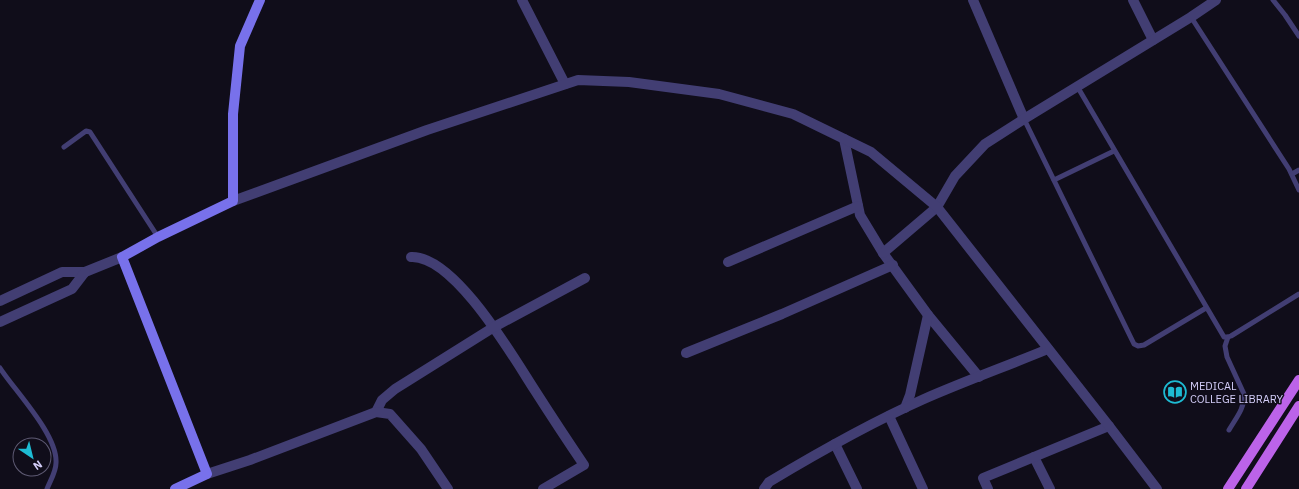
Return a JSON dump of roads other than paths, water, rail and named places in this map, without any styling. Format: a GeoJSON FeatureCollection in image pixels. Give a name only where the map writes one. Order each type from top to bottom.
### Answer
{"type":"FeatureCollection","features":[{"type":"Feature","properties":{"kind":"main road"},"geometry":{"type":"LineString","coordinates":[[175,489],[207,474],[122,256],[233,201],[233,114],[240,46],[260,0]]}},
{"type":"Feature","properties":{"kind":"main road"},"geometry":{"type":"LineString","coordinates":[[1228,489],[1299,380]]}},
{"type":"Feature","properties":{"kind":"main road"},"geometry":{"type":"LineString","coordinates":[[1246,489],[1299,406]]}},
{"type":"Feature","properties":{"kind":"street"},"geometry":{"type":"LineString","coordinates":[[522,0],[565,84]]}},
{"type":"Feature","properties":{"kind":"street"},"geometry":{"type":"LineString","coordinates":[[973,0],[1024,119]]}},
{"type":"Feature","properties":{"kind":"street"},"geometry":{"type":"LineString","coordinates":[[1133,0],[1153,40]]}},
{"type":"Feature","properties":{"kind":"street"},"geometry":{"type":"LineString","coordinates":[[883,253],[937,207],[955,176],[985,144],[1191,17],[1216,0]]}},
{"type":"Feature","properties":{"kind":"street"},"geometry":{"type":"LineString","coordinates":[[233,201],[427,130],[578,80],[629,82],[719,94],[793,114],[871,152],[937,207],[1109,426],[1156,489]]}},
{"type":"Feature","properties":{"kind":"street"},"geometry":{"type":"LineString","coordinates":[[844,139],[860,215],[883,253],[928,314],[979,377]]}},
{"type":"Feature","properties":{"kind":"street"},"geometry":{"type":"LineString","coordinates":[[728,262],[858,206]]}},
{"type":"Feature","properties":{"kind":"street"},"geometry":{"type":"LineString","coordinates":[[0,301],[62,272],[85,272],[122,256]]}},
{"type":"Feature","properties":{"kind":"street"},"geometry":{"type":"LineString","coordinates":[[411,257],[419,256],[429,261],[448,275],[468,295],[494,327],[584,466],[543,489]]}},
{"type":"Feature","properties":{"kind":"street"},"geometry":{"type":"LineString","coordinates":[[686,353],[782,314],[893,265]]}},
{"type":"Feature","properties":{"kind":"street"},"geometry":{"type":"LineString","coordinates":[[0,322],[72,290],[85,272]]}},
{"type":"Feature","properties":{"kind":"street"},"geometry":{"type":"LineString","coordinates":[[376,412],[382,400],[395,389],[494,327],[585,278]]}},
{"type":"Feature","properties":{"kind":"street"},"geometry":{"type":"LineString","coordinates":[[905,408],[910,395],[928,314]]}},
{"type":"Feature","properties":{"kind":"street"},"geometry":{"type":"LineString","coordinates":[[764,489],[769,482],[835,444],[905,408],[1048,349]]}},
{"type":"Feature","properties":{"kind":"street"},"geometry":{"type":"LineString","coordinates":[[207,474],[250,460],[376,412],[390,414],[421,449],[448,489]]}},
{"type":"Feature","properties":{"kind":"street"},"geometry":{"type":"LineString","coordinates":[[889,416],[923,489]]}},
{"type":"Feature","properties":{"kind":"street"},"geometry":{"type":"LineString","coordinates":[[988,489],[983,478],[1109,426]]}},
{"type":"Feature","properties":{"kind":"street"},"geometry":{"type":"LineString","coordinates":[[835,444],[857,489]]}},
{"type":"Feature","properties":{"kind":"street"},"geometry":{"type":"LineString","coordinates":[[1034,457],[1050,489]]}},
{"type":"Feature","properties":{"kind":"lane"},"geometry":{"type":"LineString","coordinates":[[1273,0],[1285,14],[1299,36]]}},
{"type":"Feature","properties":{"kind":"lane"},"geometry":{"type":"LineString","coordinates":[[1191,17],[1292,174],[1299,190]]}},
{"type":"Feature","properties":{"kind":"lane"},"geometry":{"type":"LineString","coordinates":[[1077,86],[1206,308],[1224,337],[1228,337]]}},
{"type":"Feature","properties":{"kind":"lane"},"geometry":{"type":"LineString","coordinates":[[1024,119],[1134,344],[1138,346],[1144,344],[1206,308]]}},
{"type":"Feature","properties":{"kind":"lane"},"geometry":{"type":"LineString","coordinates":[[64,147],[86,131],[90,132],[158,237]]}},
{"type":"Feature","properties":{"kind":"lane"},"geometry":{"type":"LineString","coordinates":[[1054,180],[1114,151]]}},
{"type":"Feature","properties":{"kind":"lane"},"geometry":{"type":"LineString","coordinates":[[1292,174],[1299,170]]}},
{"type":"Feature","properties":{"kind":"lane"},"geometry":{"type":"LineString","coordinates":[[1229,430],[1242,409],[1244,394],[1225,351],[1228,337],[1299,294]]}},
{"type":"Feature","properties":{"kind":"lane"},"geometry":{"type":"LineString","coordinates":[[0,368],[37,417],[46,431],[52,446],[56,459],[56,465],[47,489]]}},
{"type":"Feature","properties":{"kind":"place","name":"MEDICAL COLLEGE LIBRARY"},"geometry":{"type":"Point","coordinates":[1175,392]}}]}
